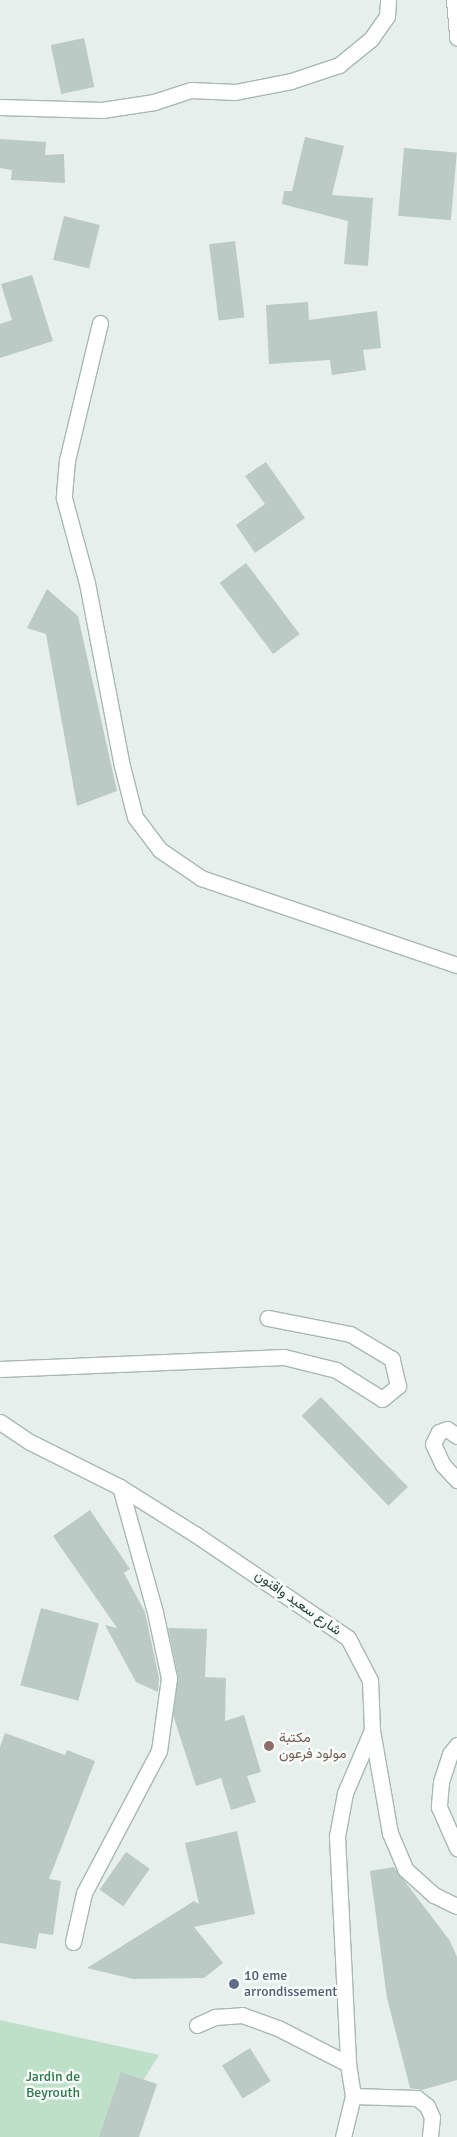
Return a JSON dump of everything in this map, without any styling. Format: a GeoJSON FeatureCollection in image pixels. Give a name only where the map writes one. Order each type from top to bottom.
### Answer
{"type":"FeatureCollection","features":[{"type":"Feature","properties":{"kind":"street"},"geometry":{"type":"LineString","coordinates":[[0,107],[102,110],[154,102],[191,90],[235,92],[291,81],[339,65],[371,38],[387,16],[388,0]]}},
{"type":"Feature","properties":{"kind":"street"},"geometry":{"type":"LineString","coordinates":[[454,0],[457,38]]}},
{"type":"Feature","properties":{"kind":"street"},"geometry":{"type":"LineString","coordinates":[[100,323],[68,460],[64,498],[87,583],[122,766],[135,817],[160,850],[201,878],[457,965]]}},
{"type":"Feature","properties":{"kind":"street"},"geometry":{"type":"LineString","coordinates":[[0,1369],[284,1357],[336,1370],[382,1399],[398,1386],[392,1359],[350,1334],[268,1318]]}},
{"type":"Feature","properties":{"kind":"street","name":"شارع سعيد واقنون"},"geometry":{"type":"LineString","coordinates":[[0,1422],[30,1442],[120,1487],[313,1611],[348,1638],[370,1680],[372,1730],[345,1793],[337,1836],[348,2064],[353,2096]]}},
{"type":"Feature","properties":{"kind":"street"},"geometry":{"type":"LineString","coordinates":[[457,1436],[447,1429],[439,1432],[433,1444],[444,1465],[457,1480]]}},
{"type":"Feature","properties":{"kind":"street"},"geometry":{"type":"LineString","coordinates":[[73,1942],[84,1893],[159,1751],[169,1678],[156,1612],[120,1487]]}},
{"type":"Feature","properties":{"kind":"street"},"geometry":{"type":"LineString","coordinates":[[372,1730],[390,1834],[405,1869],[434,1895],[457,1906]]}},
{"type":"Feature","properties":{"kind":"street"},"geometry":{"type":"LineString","coordinates":[[457,1745],[450,1754],[441,1782],[439,1807],[457,1848]]}},
{"type":"Feature","properties":{"kind":"street"},"geometry":{"type":"LineString","coordinates":[[197,2025],[215,2017],[242,2015],[278,2028],[348,2064]]}},
{"type":"Feature","properties":{"kind":"street"},"geometry":{"type":"LineString","coordinates":[[343,2137],[353,2096],[417,2098],[427,2106],[432,2117],[430,2137]]}},
{"type":"Feature","properties":{"kind":"green space","name":"Jardin de Beyrouth"},"geometry":{"type":"Polygon","coordinates":[[[0,2020],[159,2055],[118,2120],[112,2137],[0,2137],[0,2020]]]}},
{"type":"Feature","properties":{"kind":"building"},"geometry":{"type":"Polygon","coordinates":[[[84,38],[94,87],[61,94],[51,45],[84,38]]]}},
{"type":"Feature","properties":{"kind":"building"},"geometry":{"type":"Polygon","coordinates":[[[305,137],[344,146],[332,195],[373,198],[368,266],[344,264],[348,221],[282,204],[284,191],[292,191],[305,137]]]}},
{"type":"Feature","properties":{"kind":"building"},"geometry":{"type":"Polygon","coordinates":[[[0,139],[46,142],[45,155],[64,154],[65,183],[11,180],[12,170],[0,168],[0,139]]]}},
{"type":"Feature","properties":{"kind":"building"},"geometry":{"type":"Polygon","coordinates":[[[404,148],[457,153],[451,220],[398,216],[404,148]]]}},
{"type":"Feature","properties":{"kind":"building"},"geometry":{"type":"Polygon","coordinates":[[[64,216],[100,225],[89,269],[53,260],[64,216]]]}},
{"type":"Feature","properties":{"kind":"building"},"geometry":{"type":"Polygon","coordinates":[[[235,241],[244,317],[219,321],[209,244],[235,241]]]}},
{"type":"Feature","properties":{"kind":"building"},"geometry":{"type":"Polygon","coordinates":[[[32,275],[53,341],[0,358],[0,324],[12,320],[1,284],[32,275]]]}},
{"type":"Feature","properties":{"kind":"building"},"geometry":{"type":"Polygon","coordinates":[[[308,302],[309,320],[377,311],[381,348],[363,350],[366,370],[332,375],[330,360],[269,364],[266,305],[308,302]]]}},
{"type":"Feature","properties":{"kind":"building"},"geometry":{"type":"Polygon","coordinates":[[[266,462],[305,518],[255,553],[236,525],[265,504],[245,476],[266,462]]]}},
{"type":"Feature","properties":{"kind":"building"},"geometry":{"type":"Polygon","coordinates":[[[246,563],[300,634],[273,654],[220,583],[246,563]]]}},
{"type":"Feature","properties":{"kind":"building"},"geometry":{"type":"Polygon","coordinates":[[[47,589],[78,616],[117,791],[77,806],[46,634],[27,628],[47,589]]]}},
{"type":"Feature","properties":{"kind":"building"},"geometry":{"type":"Polygon","coordinates":[[[321,1397],[408,1487],[388,1506],[302,1416],[321,1397]]]}},
{"type":"Feature","properties":{"kind":"building"},"geometry":{"type":"Polygon","coordinates":[[[90,1510],[130,1569],[124,1573],[145,1612],[159,1678],[158,1692],[136,1682],[105,1625],[117,1628],[53,1536],[90,1510]]]}},
{"type":"Feature","properties":{"kind":"building"},"geometry":{"type":"Polygon","coordinates":[[[41,1608],[99,1624],[78,1701],[20,1685],[41,1608]]]}},
{"type":"Feature","properties":{"kind":"building"},"geometry":{"type":"Polygon","coordinates":[[[168,1628],[207,1629],[205,1677],[226,1678],[225,1721],[244,1715],[261,1772],[247,1776],[256,1802],[231,1810],[221,1778],[196,1786],[173,1715],[178,1676],[168,1628]]]}},
{"type":"Feature","properties":{"kind":"building"},"geometry":{"type":"Polygon","coordinates":[[[5,1733],[65,1755],[67,1750],[95,1761],[49,1879],[61,1881],[53,1935],[39,1933],[36,1949],[0,1943],[0,1747],[5,1733]]]}},
{"type":"Feature","properties":{"kind":"building"},"geometry":{"type":"Polygon","coordinates":[[[237,1831],[255,1914],[194,1927],[223,1963],[204,1978],[133,1979],[87,1968],[194,1901],[199,1904],[185,1843],[237,1831]]]}},
{"type":"Feature","properties":{"kind":"building"},"geometry":{"type":"Polygon","coordinates":[[[126,1852],[150,1869],[123,1906],[100,1890],[126,1852]]]}},
{"type":"Feature","properties":{"kind":"building"},"geometry":{"type":"Polygon","coordinates":[[[394,1867],[450,1941],[457,1957],[457,2080],[422,2090],[410,2088],[387,1998],[370,1871],[394,1867]]]}},
{"type":"Feature","properties":{"kind":"building"},"geometry":{"type":"Polygon","coordinates":[[[250,2048],[271,2081],[243,2099],[222,2065],[250,2048]]]}},
{"type":"Feature","properties":{"kind":"building"},"geometry":{"type":"Polygon","coordinates":[[[121,2072],[157,2084],[139,2137],[99,2137],[121,2072]]]}},
{"type":"Feature","properties":{"kind":"place","name":"مكتبة مولود فرعون"},"geometry":{"type":"Point","coordinates":[269,1746]}},
{"type":"Feature","properties":{"kind":"place","name":"10 eme arrondissement"},"geometry":{"type":"Point","coordinates":[234,1984]}}]}
